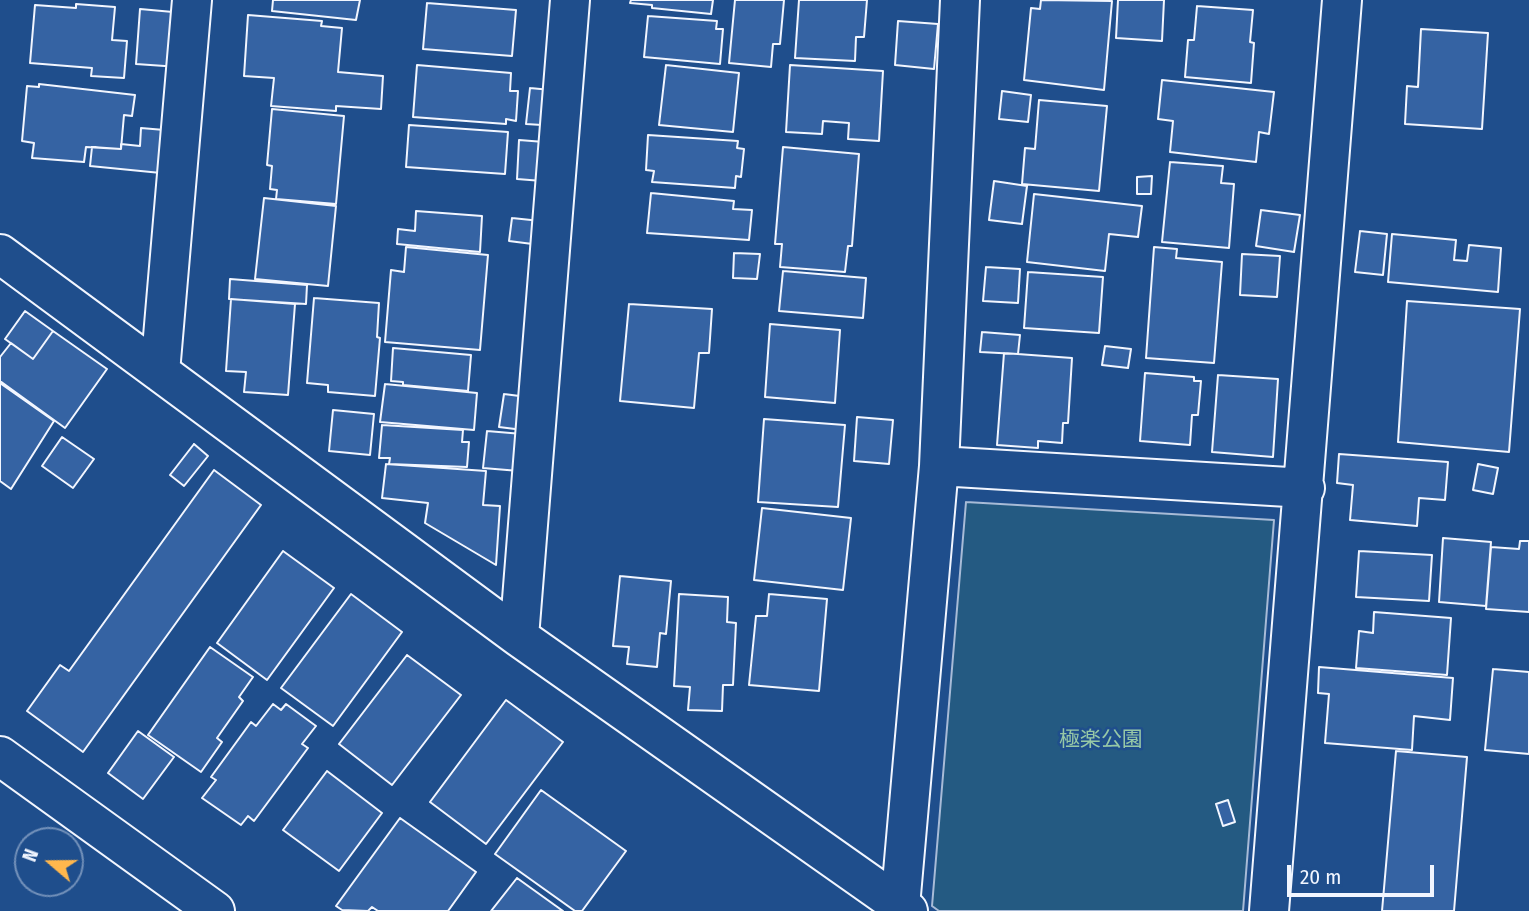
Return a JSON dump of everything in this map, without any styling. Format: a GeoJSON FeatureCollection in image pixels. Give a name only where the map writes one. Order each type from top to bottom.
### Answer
{"type":"FeatureCollection","features":[{"type":"Feature","properties":{"kind":"street"},"geometry":{"type":"LineString","coordinates":[[160,372],[192,0]]}},
{"type":"Feature","properties":{"kind":"street"},"geometry":{"type":"LineString","coordinates":[[519,637],[570,0]]}},
{"type":"Feature","properties":{"kind":"street"},"geometry":{"type":"LineString","coordinates":[[901,909],[939,466],[960,0]]}},
{"type":"Feature","properties":{"kind":"street"},"geometry":{"type":"LineString","coordinates":[[1269,911],[1342,0]]}},
{"type":"Feature","properties":{"kind":"street"},"geometry":{"type":"LineString","coordinates":[[0,254],[519,637],[901,909]]}},
{"type":"Feature","properties":{"kind":"street"},"geometry":{"type":"LineString","coordinates":[[939,466],[1305,488]]}},
{"type":"Feature","properties":{"kind":"street"},"geometry":{"type":"LineString","coordinates":[[0,756],[215,911]]}},
{"type":"Feature","properties":{"kind":"green space","name":"極楽公園"},"geometry":{"type":"Polygon","coordinates":[[[966,502],[1274,520],[1243,911],[939,911],[932,906],[966,502]]]}},
{"type":"Feature","properties":{"kind":"building"},"geometry":{"type":"Polygon","coordinates":[[[273,0],[360,0],[356,20],[272,11],[273,0]]]}},
{"type":"Feature","properties":{"kind":"building"},"geometry":{"type":"Polygon","coordinates":[[[631,0],[713,0],[711,14],[652,8],[652,5],[630,3],[631,0]]]}},
{"type":"Feature","properties":{"kind":"building"},"geometry":{"type":"Polygon","coordinates":[[[735,0],[784,0],[780,44],[773,44],[771,67],[729,63],[735,0]]]}},
{"type":"Feature","properties":{"kind":"building"},"geometry":{"type":"Polygon","coordinates":[[[799,0],[867,0],[864,37],[856,37],[855,61],[795,58],[799,0]]]}},
{"type":"Feature","properties":{"kind":"building"},"geometry":{"type":"Polygon","coordinates":[[[1041,0],[1112,1],[1104,90],[1024,80],[1031,8],[1040,9],[1041,0]]]}},
{"type":"Feature","properties":{"kind":"building"},"geometry":{"type":"Polygon","coordinates":[[[1118,0],[1164,0],[1162,41],[1116,38],[1118,0]]]}},
{"type":"Feature","properties":{"kind":"building"},"geometry":{"type":"Polygon","coordinates":[[[427,3],[516,10],[512,56],[423,49],[427,3]]]}},
{"type":"Feature","properties":{"kind":"building"},"geometry":{"type":"Polygon","coordinates":[[[76,4],[115,7],[112,40],[127,41],[124,78],[91,76],[92,68],[30,63],[35,5],[76,8],[76,4]]]}},
{"type":"Feature","properties":{"kind":"building"},"geometry":{"type":"Polygon","coordinates":[[[1197,6],[1253,10],[1250,42],[1254,43],[1251,83],[1185,77],[1188,40],[1194,40],[1197,6]]]}},
{"type":"Feature","properties":{"kind":"building"},"geometry":{"type":"Polygon","coordinates":[[[140,9],[184,13],[179,67],[136,64],[140,9]]]}},
{"type":"Feature","properties":{"kind":"building"},"geometry":{"type":"Polygon","coordinates":[[[248,15],[322,21],[321,26],[342,28],[338,72],[383,76],[381,109],[336,106],[336,111],[271,106],[274,78],[244,76],[248,15]]]}},
{"type":"Feature","properties":{"kind":"building"},"geometry":{"type":"Polygon","coordinates":[[[648,16],[717,21],[716,29],[723,29],[720,64],[644,57],[648,16]]]}},
{"type":"Feature","properties":{"kind":"building"},"geometry":{"type":"Polygon","coordinates":[[[898,21],[938,24],[934,69],[895,65],[898,21]]]}},
{"type":"Feature","properties":{"kind":"building"},"geometry":{"type":"Polygon","coordinates":[[[1421,29],[1488,33],[1482,129],[1405,124],[1407,86],[1418,87],[1421,29]]]}},
{"type":"Feature","properties":{"kind":"building"},"geometry":{"type":"Polygon","coordinates":[[[417,65],[511,73],[510,91],[518,91],[516,121],[506,119],[506,124],[413,117],[417,65]]]}},
{"type":"Feature","properties":{"kind":"building"},"geometry":{"type":"Polygon","coordinates":[[[666,65],[739,73],[733,132],[659,125],[666,65]]]}},
{"type":"Feature","properties":{"kind":"building"},"geometry":{"type":"Polygon","coordinates":[[[790,65],[883,71],[879,141],[848,139],[849,123],[823,121],[822,134],[786,132],[790,65]]]}},
{"type":"Feature","properties":{"kind":"building"},"geometry":{"type":"Polygon","coordinates":[[[1162,80],[1274,92],[1269,134],[1259,132],[1256,162],[1170,152],[1173,121],[1158,119],[1162,80]]]}},
{"type":"Feature","properties":{"kind":"building"},"geometry":{"type":"Polygon","coordinates":[[[39,84],[135,95],[132,116],[124,115],[121,149],[86,147],[84,162],[32,158],[34,143],[22,141],[27,86],[39,87],[39,84]]]}},
{"type":"Feature","properties":{"kind":"building"},"geometry":{"type":"Polygon","coordinates":[[[530,88],[561,91],[558,126],[526,124],[530,88]]]}},
{"type":"Feature","properties":{"kind":"building"},"geometry":{"type":"Polygon","coordinates":[[[1002,91],[1031,95],[1028,122],[999,119],[1002,91]]]}},
{"type":"Feature","properties":{"kind":"building"},"geometry":{"type":"Polygon","coordinates":[[[1039,100],[1107,106],[1099,191],[1022,184],[1025,148],[1035,149],[1039,100]]]}},
{"type":"Feature","properties":{"kind":"building"},"geometry":{"type":"Polygon","coordinates":[[[272,109],[344,116],[336,204],[276,199],[277,190],[270,189],[272,166],[267,165],[272,109]]]}},
{"type":"Feature","properties":{"kind":"building"},"geometry":{"type":"Polygon","coordinates":[[[409,125],[508,132],[505,174],[406,167],[409,125]]]}},
{"type":"Feature","properties":{"kind":"building"},"geometry":{"type":"Polygon","coordinates":[[[141,128],[176,131],[171,174],[90,166],[92,147],[121,149],[121,144],[140,146],[141,128]]]}},
{"type":"Feature","properties":{"kind":"building"},"geometry":{"type":"Polygon","coordinates":[[[648,135],[738,141],[737,148],[744,149],[741,177],[736,176],[735,188],[652,182],[654,171],[646,170],[648,135]]]}},
{"type":"Feature","properties":{"kind":"building"},"geometry":{"type":"Polygon","coordinates":[[[519,140],[557,143],[555,182],[517,179],[519,140]]]}},
{"type":"Feature","properties":{"kind":"building"},"geometry":{"type":"Polygon","coordinates":[[[783,147],[859,154],[852,246],[848,246],[845,272],[780,267],[782,244],[775,244],[783,147]]]}},
{"type":"Feature","properties":{"kind":"building"},"geometry":{"type":"Polygon","coordinates":[[[1170,162],[1223,166],[1221,183],[1234,184],[1229,248],[1162,242],[1170,162]]]}},
{"type":"Feature","properties":{"kind":"building"},"geometry":{"type":"Polygon","coordinates":[[[1152,176],[1151,194],[1137,194],[1137,177],[1152,176]]]}},
{"type":"Feature","properties":{"kind":"building"},"geometry":{"type":"Polygon","coordinates":[[[994,181],[1027,186],[1022,224],[989,220],[994,181]]]}},
{"type":"Feature","properties":{"kind":"building"},"geometry":{"type":"Polygon","coordinates":[[[651,193],[734,201],[733,209],[752,210],[749,240],[647,233],[651,193]]]}},
{"type":"Feature","properties":{"kind":"building"},"geometry":{"type":"Polygon","coordinates":[[[1034,194],[1142,206],[1138,237],[1109,234],[1105,271],[1027,262],[1034,194]]]}},
{"type":"Feature","properties":{"kind":"building"},"geometry":{"type":"Polygon","coordinates":[[[264,198],[336,206],[328,286],[255,279],[264,198]]]}},
{"type":"Feature","properties":{"kind":"building"},"geometry":{"type":"Polygon","coordinates":[[[1261,210],[1300,215],[1294,252],[1256,246],[1261,210]]]}},
{"type":"Feature","properties":{"kind":"building"},"geometry":{"type":"Polygon","coordinates":[[[416,211],[482,216],[480,252],[397,244],[398,229],[415,231],[416,211]]]}},
{"type":"Feature","properties":{"kind":"building"},"geometry":{"type":"Polygon","coordinates":[[[512,218],[550,222],[548,246],[509,241],[512,218]]]}},
{"type":"Feature","properties":{"kind":"building"},"geometry":{"type":"Polygon","coordinates":[[[1360,231],[1387,234],[1383,275],[1355,272],[1360,231]]]}},
{"type":"Feature","properties":{"kind":"building"},"geometry":{"type":"Polygon","coordinates":[[[1392,234],[1456,240],[1454,260],[1467,261],[1469,245],[1501,248],[1498,292],[1388,282],[1392,234]]]}},
{"type":"Feature","properties":{"kind":"building"},"geometry":{"type":"Polygon","coordinates":[[[406,247],[488,255],[480,350],[385,342],[391,270],[404,272],[406,247]]]}},
{"type":"Feature","properties":{"kind":"building"},"geometry":{"type":"Polygon","coordinates":[[[1154,247],[1177,249],[1176,258],[1222,262],[1214,363],[1146,358],[1154,247]]]}},
{"type":"Feature","properties":{"kind":"building"},"geometry":{"type":"Polygon","coordinates":[[[734,253],[760,254],[757,279],[733,278],[734,253]]]}},
{"type":"Feature","properties":{"kind":"building"},"geometry":{"type":"Polygon","coordinates":[[[1242,254],[1280,256],[1277,297],[1240,295],[1242,254]]]}},
{"type":"Feature","properties":{"kind":"building"},"geometry":{"type":"Polygon","coordinates":[[[986,267],[1020,269],[1018,303],[983,301],[986,267]]]}},
{"type":"Feature","properties":{"kind":"building"},"geometry":{"type":"Polygon","coordinates":[[[783,271],[866,278],[863,318],[779,311],[783,271]]]}},
{"type":"Feature","properties":{"kind":"building"},"geometry":{"type":"Polygon","coordinates":[[[1028,272],[1103,277],[1099,333],[1024,328],[1028,272]]]}},
{"type":"Feature","properties":{"kind":"building"},"geometry":{"type":"Polygon","coordinates":[[[230,279],[307,285],[306,304],[229,299],[230,279]]]}},
{"type":"Feature","properties":{"kind":"building"},"geometry":{"type":"Polygon","coordinates":[[[314,298],[379,303],[377,337],[380,338],[375,396],[328,392],[328,385],[307,383],[314,298]]]}},
{"type":"Feature","properties":{"kind":"building"},"geometry":{"type":"Polygon","coordinates":[[[231,299],[295,304],[288,395],[244,392],[246,372],[226,371],[231,299]]]}},
{"type":"Feature","properties":{"kind":"building"},"geometry":{"type":"Polygon","coordinates":[[[1407,301],[1520,309],[1509,452],[1398,442],[1407,301]]]}},
{"type":"Feature","properties":{"kind":"building"},"geometry":{"type":"Polygon","coordinates":[[[629,304],[712,309],[709,353],[699,353],[694,408],[620,401],[629,304]]]}},
{"type":"Feature","properties":{"kind":"building"},"geometry":{"type":"Polygon","coordinates":[[[25,311],[53,331],[33,359],[5,339],[25,311]]]}},
{"type":"Feature","properties":{"kind":"building"},"geometry":{"type":"Polygon","coordinates":[[[770,324],[840,330],[835,403],[765,397],[770,324]]]}},
{"type":"Feature","properties":{"kind":"building"},"geometry":{"type":"Polygon","coordinates":[[[53,331],[107,369],[65,428],[0,381],[0,357],[11,343],[33,359],[53,331]]]}},
{"type":"Feature","properties":{"kind":"building"},"geometry":{"type":"Polygon","coordinates":[[[982,332],[1020,335],[1018,354],[980,352],[982,332]]]}},
{"type":"Feature","properties":{"kind":"building"},"geometry":{"type":"Polygon","coordinates":[[[1105,346],[1131,349],[1128,368],[1102,365],[1105,346]]]}},
{"type":"Feature","properties":{"kind":"building"},"geometry":{"type":"Polygon","coordinates":[[[393,348],[471,355],[468,391],[403,385],[403,382],[391,381],[393,348]]]}},
{"type":"Feature","properties":{"kind":"building"},"geometry":{"type":"Polygon","coordinates":[[[1004,353],[1072,358],[1068,423],[1063,423],[1062,443],[1038,441],[1038,448],[997,445],[1004,353]]]}},
{"type":"Feature","properties":{"kind":"building"},"geometry":{"type":"Polygon","coordinates":[[[1145,373],[1194,377],[1194,381],[1201,381],[1198,415],[1192,415],[1190,445],[1140,441],[1145,373]]]}},
{"type":"Feature","properties":{"kind":"building"},"geometry":{"type":"Polygon","coordinates":[[[1218,375],[1278,379],[1273,457],[1212,452],[1218,375]]]}},
{"type":"Feature","properties":{"kind":"building"},"geometry":{"type":"Polygon","coordinates":[[[0,383],[54,421],[11,489],[0,481],[0,383]]]}},
{"type":"Feature","properties":{"kind":"building"},"geometry":{"type":"Polygon","coordinates":[[[385,384],[477,393],[474,430],[380,422],[385,384]]]}},
{"type":"Feature","properties":{"kind":"building"},"geometry":{"type":"Polygon","coordinates":[[[504,394],[535,398],[531,431],[499,427],[504,394]]]}},
{"type":"Feature","properties":{"kind":"building"},"geometry":{"type":"Polygon","coordinates":[[[333,410],[374,414],[370,455],[329,451],[333,410]]]}},
{"type":"Feature","properties":{"kind":"building"},"geometry":{"type":"Polygon","coordinates":[[[857,417],[893,420],[889,464],[854,461],[857,417]]]}},
{"type":"Feature","properties":{"kind":"building"},"geometry":{"type":"Polygon","coordinates":[[[764,419],[845,425],[838,507],[758,502],[764,419]]]}},
{"type":"Feature","properties":{"kind":"building"},"geometry":{"type":"Polygon","coordinates":[[[382,425],[463,430],[462,442],[469,442],[467,467],[389,464],[390,458],[379,458],[382,425]]]}},
{"type":"Feature","properties":{"kind":"building"},"geometry":{"type":"Polygon","coordinates":[[[487,431],[534,435],[531,472],[483,468],[487,431]]]}},
{"type":"Feature","properties":{"kind":"building"},"geometry":{"type":"Polygon","coordinates":[[[62,437],[94,459],[73,488],[42,466],[62,437]]]}},
{"type":"Feature","properties":{"kind":"building"},"geometry":{"type":"Polygon","coordinates":[[[194,444],[208,456],[184,486],[170,475],[194,444]]]}},
{"type":"Feature","properties":{"kind":"building"},"geometry":{"type":"Polygon","coordinates":[[[1339,454],[1448,462],[1445,500],[1419,498],[1417,526],[1350,520],[1353,485],[1337,483],[1339,454]]]}},
{"type":"Feature","properties":{"kind":"building"},"geometry":{"type":"Polygon","coordinates":[[[386,464],[486,471],[483,505],[500,506],[496,565],[425,523],[428,503],[382,498],[386,464]]]}},
{"type":"Feature","properties":{"kind":"building"},"geometry":{"type":"Polygon","coordinates":[[[1478,464],[1498,468],[1493,494],[1473,490],[1478,464]]]}},
{"type":"Feature","properties":{"kind":"building"},"geometry":{"type":"Polygon","coordinates":[[[214,470],[261,505],[83,752],[27,711],[60,665],[69,671],[214,470]]]}},
{"type":"Feature","properties":{"kind":"building"},"geometry":{"type":"Polygon","coordinates":[[[762,508],[851,518],[843,590],[754,580],[762,508]]]}},
{"type":"Feature","properties":{"kind":"building"},"geometry":{"type":"Polygon","coordinates":[[[1443,538],[1491,542],[1486,606],[1439,602],[1443,538]]]}},
{"type":"Feature","properties":{"kind":"building"},"geometry":{"type":"Polygon","coordinates":[[[1520,541],[1529,541],[1529,612],[1486,609],[1491,547],[1519,549],[1520,541]]]}},
{"type":"Feature","properties":{"kind":"building"},"geometry":{"type":"Polygon","coordinates":[[[283,551],[334,588],[267,680],[217,643],[283,551]]]}},
{"type":"Feature","properties":{"kind":"building"},"geometry":{"type":"Polygon","coordinates":[[[1359,551],[1432,555],[1429,601],[1356,597],[1359,551]]]}},
{"type":"Feature","properties":{"kind":"building"},"geometry":{"type":"Polygon","coordinates":[[[620,576],[671,581],[666,634],[660,633],[657,667],[627,664],[629,647],[613,646],[620,576]]]}},
{"type":"Feature","properties":{"kind":"building"},"geometry":{"type":"Polygon","coordinates":[[[351,594],[402,632],[333,726],[281,688],[351,594]]]}},
{"type":"Feature","properties":{"kind":"building"},"geometry":{"type":"Polygon","coordinates":[[[679,594],[728,597],[727,622],[736,623],[733,685],[723,685],[722,711],[688,710],[690,687],[674,686],[679,594]]]}},
{"type":"Feature","properties":{"kind":"building"},"geometry":{"type":"Polygon","coordinates":[[[769,594],[827,599],[819,691],[749,685],[756,616],[767,616],[769,594]]]}},
{"type":"Feature","properties":{"kind":"building"},"geometry":{"type":"Polygon","coordinates":[[[1374,612],[1451,618],[1447,675],[1356,668],[1359,631],[1373,633],[1374,612]]]}},
{"type":"Feature","properties":{"kind":"building"},"geometry":{"type":"Polygon","coordinates":[[[210,647],[253,677],[239,697],[243,701],[217,738],[222,742],[201,772],[148,735],[210,647]]]}},
{"type":"Feature","properties":{"kind":"building"},"geometry":{"type":"Polygon","coordinates":[[[407,655],[461,695],[392,785],[339,744],[407,655]]]}},
{"type":"Feature","properties":{"kind":"building"},"geometry":{"type":"Polygon","coordinates":[[[1319,667],[1453,678],[1450,720],[1414,716],[1412,750],[1325,743],[1329,694],[1318,693],[1319,667]]]}},
{"type":"Feature","properties":{"kind":"building"},"geometry":{"type":"Polygon","coordinates":[[[1493,669],[1529,672],[1529,754],[1485,750],[1493,669]]]}},
{"type":"Feature","properties":{"kind":"building"},"geometry":{"type":"Polygon","coordinates":[[[506,700],[563,742],[486,844],[430,802],[506,700]]]}},
{"type":"Feature","properties":{"kind":"building"},"geometry":{"type":"Polygon","coordinates":[[[273,704],[281,710],[286,704],[316,726],[302,744],[308,748],[254,821],[248,816],[241,825],[202,798],[216,780],[211,777],[251,722],[256,726],[273,704]]]}},
{"type":"Feature","properties":{"kind":"building"},"geometry":{"type":"Polygon","coordinates":[[[138,731],[174,757],[143,799],[108,773],[138,731]]]}},
{"type":"Feature","properties":{"kind":"building"},"geometry":{"type":"Polygon","coordinates":[[[1396,751],[1467,757],[1454,911],[1382,911],[1396,751]]]}},
{"type":"Feature","properties":{"kind":"building"},"geometry":{"type":"Polygon","coordinates":[[[327,771],[382,813],[339,871],[283,830],[327,771]]]}},
{"type":"Feature","properties":{"kind":"building"},"geometry":{"type":"Polygon","coordinates":[[[541,790],[626,851],[582,911],[575,911],[495,854],[541,790]]]}},
{"type":"Feature","properties":{"kind":"building"},"geometry":{"type":"Polygon","coordinates":[[[1228,800],[1235,822],[1223,826],[1216,804],[1228,800]]]}},
{"type":"Feature","properties":{"kind":"building"},"geometry":{"type":"Polygon","coordinates":[[[400,818],[476,872],[448,911],[378,911],[372,907],[368,911],[342,910],[336,906],[400,818]]]}},
{"type":"Feature","properties":{"kind":"building"},"geometry":{"type":"Polygon","coordinates":[[[517,878],[563,911],[491,911],[517,878]]]}}]}
